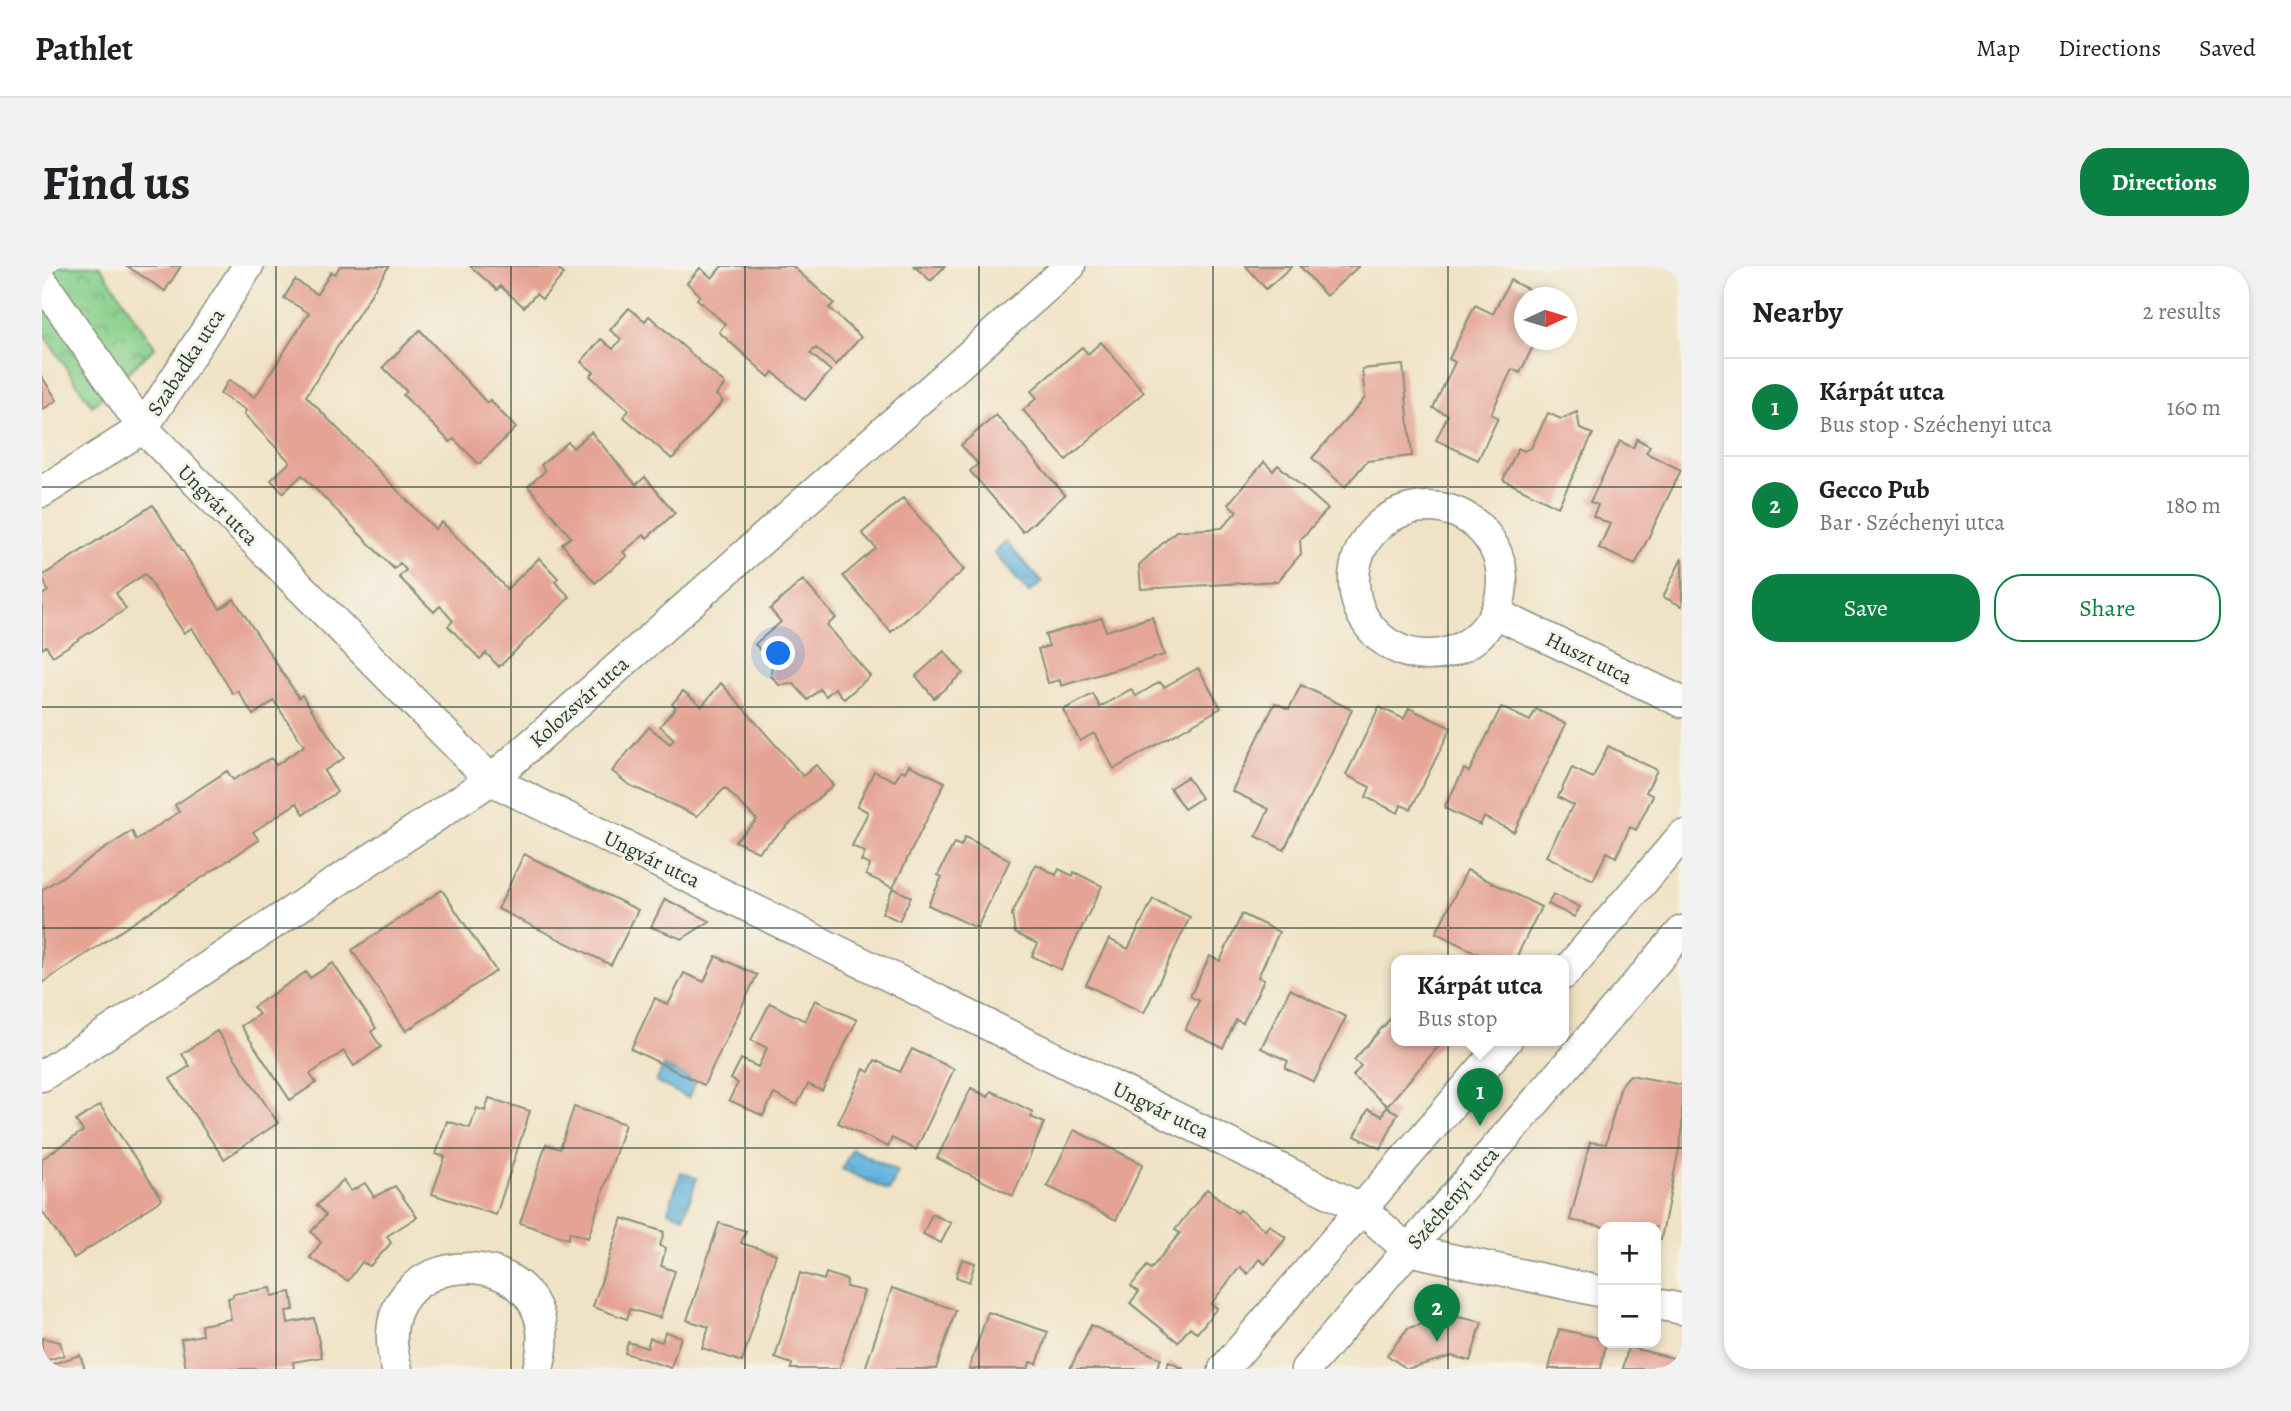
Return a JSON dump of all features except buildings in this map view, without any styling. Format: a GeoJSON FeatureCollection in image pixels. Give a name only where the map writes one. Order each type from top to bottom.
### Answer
{"type":"FeatureCollection","features":[{"type":"Feature","properties":{"kind":"street","name":"Szabadka utca"},"geometry":{"type":"LineString","coordinates":[[42,492],[143,428],[248,266]]}},
{"type":"Feature","properties":{"kind":"street","name":"Kolozsvár utca"},"geometry":{"type":"LineString","coordinates":[[42,1076],[491,779],[1070,266]]}},
{"type":"Feature","properties":{"kind":"street","name":"Ungvár utca"},"geometry":{"type":"LineString","coordinates":[[42,281],[143,428],[491,779],[1363,1209],[1409,1250]]}},
{"type":"Feature","properties":{"kind":"street"},"geometry":{"type":"LineString","coordinates":[[1431,505],[1455,511],[1476,523],[1492,542],[1497,553],[1501,565],[1502,589],[1495,613],[1481,633],[1461,648],[1438,655],[1413,654],[1401,650],[1390,645],[1371,629],[1358,608],[1353,583],[1356,559],[1367,537],[1384,519],[1407,509],[1431,505]]}},
{"type":"Feature","properties":{"kind":"street","name":"Huszt utca"},"geometry":{"type":"LineString","coordinates":[[1495,613],[1682,702]]}},
{"type":"Feature","properties":{"kind":"street"},"geometry":{"type":"LineString","coordinates":[[1569,968],[1682,836]]}},
{"type":"Feature","properties":{"kind":"street","name":"Széchenyi utca"},"geometry":{"type":"LineString","coordinates":[[1306,1369],[1682,931]]}},
{"type":"Feature","properties":{"kind":"street"},"geometry":{"type":"LineString","coordinates":[[1224,1369],[1502,1046]]}},
{"type":"Feature","properties":{"kind":"street"},"geometry":{"type":"LineString","coordinates":[[1409,1250],[1598,1291]]}},
{"type":"Feature","properties":{"kind":"street"},"geometry":{"type":"LineString","coordinates":[[397,1369],[391,1352],[393,1326],[402,1303],[418,1284],[439,1271],[463,1266],[488,1269],[510,1280],[528,1297],[540,1319],[543,1343],[539,1369]]}},
{"type":"Feature","properties":{"kind":"street"},"geometry":{"type":"LineString","coordinates":[[1661,1305],[1682,1309]]}},
{"type":"Feature","properties":{"kind":"green space"},"geometry":{"type":"Polygon","coordinates":[[[42,266],[100,266],[155,347],[92,406],[42,332],[42,266]]]}},
{"type":"Feature","properties":{"kind":"water"},"geometry":{"type":"Polygon","coordinates":[[[1006,542],[1042,582],[1029,593],[994,553],[1006,542]]]}},
{"type":"Feature","properties":{"kind":"water"},"geometry":{"type":"Polygon","coordinates":[[[664,1065],[696,1081],[688,1098],[656,1082],[664,1065]]]}},
{"type":"Feature","properties":{"kind":"water"},"geometry":{"type":"Polygon","coordinates":[[[852,1149],[898,1172],[889,1191],[842,1169],[852,1149]]]}},
{"type":"Feature","properties":{"kind":"water"},"geometry":{"type":"Polygon","coordinates":[[[681,1172],[697,1178],[684,1217],[668,1211],[681,1172]]]}},
{"type":"Feature","properties":{"kind":"place","name":"Kárpát utca"},"geometry":{"type":"Point","coordinates":[1480,1126]}},
{"type":"Feature","properties":{"kind":"place","name":"Gecco Pub"},"geometry":{"type":"Point","coordinates":[1437,1342]}}]}
